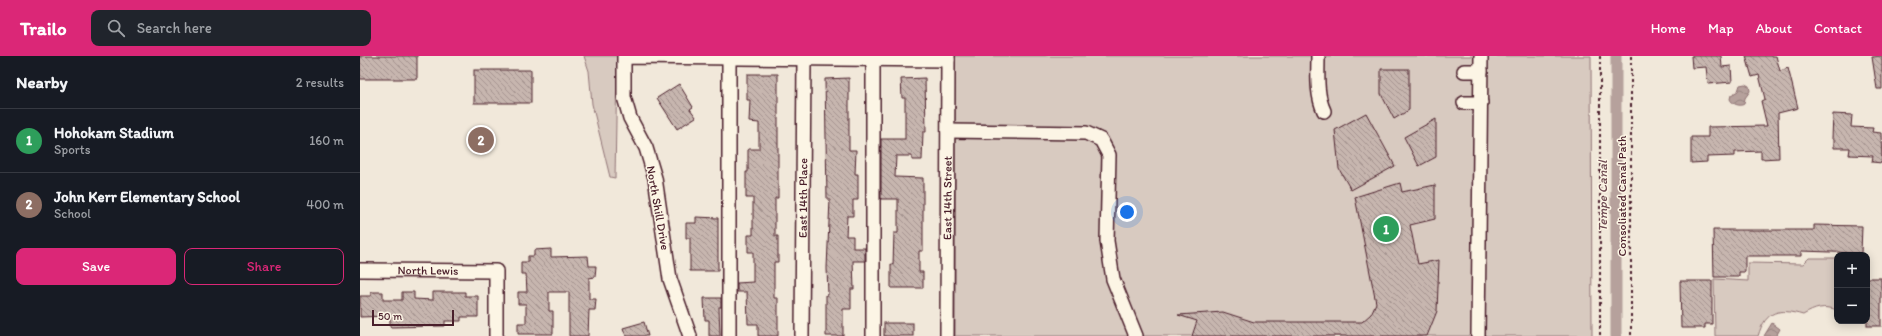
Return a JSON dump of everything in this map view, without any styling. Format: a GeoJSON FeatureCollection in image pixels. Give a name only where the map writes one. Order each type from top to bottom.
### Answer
{"type":"FeatureCollection","features":[{"type":"Feature","properties":{"kind":"street"},"geometry":{"type":"LineString","coordinates":[[1318,56],[1320,103],[1324,111]]}},
{"type":"Feature","properties":{"kind":"street"},"geometry":{"type":"LineString","coordinates":[[1478,336],[1481,56]]}},
{"type":"Feature","properties":{"kind":"street"},"geometry":{"type":"LineString","coordinates":[[624,57],[804,60],[948,58]]}},
{"type":"Feature","properties":{"kind":"street","name":"North Shill Drive"},"geometry":{"type":"LineString","coordinates":[[624,57],[624,97],[630,118],[646,148],[655,178],[670,279],[690,336]]}},
{"type":"Feature","properties":{"kind":"street"},"geometry":{"type":"LineString","coordinates":[[729,58],[729,336]]}},
{"type":"Feature","properties":{"kind":"street","name":"East 14th Street"},"geometry":{"type":"LineString","coordinates":[[947,336],[948,58]]}},
{"type":"Feature","properties":{"kind":"street","name":"East 14th Place"},"geometry":{"type":"LineString","coordinates":[[802,336],[804,60]]}},
{"type":"Feature","properties":{"kind":"street"},"geometry":{"type":"LineString","coordinates":[[873,60],[873,336]]}},
{"type":"Feature","properties":{"kind":"street"},"geometry":{"type":"LineString","coordinates":[[1464,71],[1481,72]]}},
{"type":"Feature","properties":{"kind":"street"},"geometry":{"type":"LineString","coordinates":[[1464,103],[1481,103]]}},
{"type":"Feature","properties":{"kind":"street"},"geometry":{"type":"LineString","coordinates":[[948,132],[1086,133],[1101,140],[1109,155],[1107,241],[1113,279],[1136,336]]}},
{"type":"Feature","properties":{"kind":"street","name":"North Lewis"},"geometry":{"type":"LineString","coordinates":[[360,270],[496,271],[496,336]]}},
{"type":"Feature","properties":{"kind":"path"},"geometry":{"type":"LineString","coordinates":[[1600,56],[1600,336]]}},
{"type":"Feature","properties":{"kind":"path","name":"Consoliated Canal Path"},"geometry":{"type":"LineString","coordinates":[[1631,56],[1631,336]]}},
{"type":"Feature","properties":{"kind":"shaded area"},"geometry":{"type":"Polygon","coordinates":[[[584,56],[622,56],[617,62],[615,178],[610,177],[592,104],[589,71],[584,56]]]}},
{"type":"Feature","properties":{"kind":"shaded area"},"geometry":{"type":"Polygon","coordinates":[[[955,56],[1591,56],[1592,336],[955,336],[955,56]]]}},
{"type":"Feature","properties":{"kind":"shaded area"},"geometry":{"type":"Polygon","coordinates":[[[1809,258],[1834,258],[1834,309],[1820,308],[1803,315],[1787,312],[1774,313],[1765,321],[1758,336],[1715,336],[1714,279],[1748,281],[1748,263],[1803,264],[1809,258]]]}},
{"type":"Feature","properties":{"kind":"water"},"geometry":{"type":"Polygon","coordinates":[[[1745,84],[1749,86],[1750,91],[1745,98],[1744,104],[1734,104],[1730,99],[1731,95],[1738,91],[1740,85],[1745,84]]]}},
{"type":"Feature","properties":{"kind":"water"},"geometry":{"type":"Polygon","coordinates":[[[1772,323],[1780,329],[1776,336],[1764,336],[1772,323]]]}},
{"type":"Feature","properties":{"kind":"building"},"geometry":{"type":"Polygon","coordinates":[[[360,56],[417,56],[417,79],[360,79],[360,56]]]}},
{"type":"Feature","properties":{"kind":"building"},"geometry":{"type":"Polygon","coordinates":[[[1691,56],[1721,56],[1722,67],[1731,66],[1732,82],[1708,84],[1706,67],[1692,68],[1691,56]]]}},
{"type":"Feature","properties":{"kind":"building"},"geometry":{"type":"Polygon","coordinates":[[[1746,56],[1776,56],[1780,71],[1788,68],[1798,108],[1778,113],[1779,158],[1761,159],[1761,151],[1735,152],[1735,156],[1707,157],[1707,162],[1691,163],[1691,137],[1708,137],[1708,127],[1767,126],[1761,101],[1765,99],[1759,75],[1752,77],[1746,56]]]}},
{"type":"Feature","properties":{"kind":"building"},"geometry":{"type":"Polygon","coordinates":[[[1882,56],[1882,89],[1877,89],[1872,57],[1882,56]]]}},
{"type":"Feature","properties":{"kind":"building"},"geometry":{"type":"Polygon","coordinates":[[[1381,69],[1409,69],[1409,110],[1394,119],[1381,94],[1381,69]]]}},
{"type":"Feature","properties":{"kind":"building"},"geometry":{"type":"Polygon","coordinates":[[[474,70],[531,70],[531,103],[474,103],[474,70]]]}},
{"type":"Feature","properties":{"kind":"building"},"geometry":{"type":"Polygon","coordinates":[[[747,74],[778,74],[778,198],[775,198],[775,236],[778,236],[778,262],[774,262],[774,298],[778,298],[778,336],[758,336],[758,324],[748,324],[747,292],[737,292],[737,283],[753,282],[753,252],[748,252],[748,235],[753,235],[753,198],[746,198],[746,172],[748,172],[748,149],[759,149],[759,123],[749,122],[750,100],[747,100],[747,74]]]}},
{"type":"Feature","properties":{"kind":"building"},"geometry":{"type":"Polygon","coordinates":[[[849,78],[849,150],[856,150],[855,174],[858,174],[858,200],[853,200],[853,216],[847,216],[846,236],[853,236],[853,248],[865,248],[865,261],[853,261],[854,289],[851,289],[851,309],[843,309],[843,336],[826,336],[830,199],[827,199],[825,79],[849,78]]]}},
{"type":"Feature","properties":{"kind":"building"},"geometry":{"type":"Polygon","coordinates":[[[925,78],[926,132],[923,132],[922,160],[912,160],[912,156],[896,156],[895,177],[923,178],[923,251],[919,251],[919,272],[923,272],[923,288],[891,288],[891,264],[893,265],[894,233],[898,233],[898,199],[881,199],[881,139],[905,139],[905,98],[902,98],[901,79],[925,78]]]}},
{"type":"Feature","properties":{"kind":"building"},"geometry":{"type":"Polygon","coordinates":[[[679,84],[693,107],[690,109],[696,117],[677,129],[657,98],[679,84]]]}},
{"type":"Feature","properties":{"kind":"building"},"geometry":{"type":"Polygon","coordinates":[[[1366,113],[1395,166],[1351,190],[1339,169],[1335,130],[1366,113]]]}},
{"type":"Feature","properties":{"kind":"building"},"geometry":{"type":"Polygon","coordinates":[[[1833,114],[1852,115],[1851,127],[1873,128],[1872,132],[1881,133],[1882,163],[1872,162],[1873,156],[1849,155],[1850,148],[1834,148],[1834,139],[1832,139],[1833,114]]]}},
{"type":"Feature","properties":{"kind":"building"},"geometry":{"type":"Polygon","coordinates":[[[1436,119],[1436,157],[1419,166],[1404,137],[1436,119]]]}},
{"type":"Feature","properties":{"kind":"building"},"geometry":{"type":"Polygon","coordinates":[[[1400,183],[1402,192],[1435,185],[1435,219],[1410,225],[1418,264],[1439,260],[1437,311],[1427,336],[1192,336],[1197,321],[1178,315],[1223,312],[1254,322],[1362,322],[1371,314],[1376,303],[1355,197],[1400,183]]]}},
{"type":"Feature","properties":{"kind":"building"},"geometry":{"type":"Polygon","coordinates":[[[696,217],[718,218],[718,271],[690,271],[690,238],[686,238],[686,223],[696,223],[696,217]]]}},
{"type":"Feature","properties":{"kind":"building"},"geometry":{"type":"Polygon","coordinates":[[[1814,225],[1862,226],[1861,252],[1801,251],[1801,256],[1745,256],[1745,272],[1739,272],[1739,277],[1714,277],[1713,230],[1814,230],[1814,225]]]}},
{"type":"Feature","properties":{"kind":"building"},"geometry":{"type":"Polygon","coordinates":[[[551,249],[551,257],[588,256],[589,266],[596,266],[595,277],[589,278],[589,299],[596,299],[595,310],[589,310],[588,336],[569,336],[569,292],[549,292],[549,311],[553,311],[553,334],[518,334],[518,323],[526,323],[526,304],[518,304],[518,292],[527,292],[526,274],[521,274],[521,262],[528,262],[528,256],[534,256],[534,250],[551,249]]]}},
{"type":"Feature","properties":{"kind":"building"},"geometry":{"type":"Polygon","coordinates":[[[1870,278],[1881,278],[1881,326],[1867,326],[1867,324],[1870,324],[1870,278]]]}},
{"type":"Feature","properties":{"kind":"building"},"geometry":{"type":"Polygon","coordinates":[[[1680,281],[1712,281],[1712,324],[1705,324],[1705,328],[1681,328],[1680,281]]]}},
{"type":"Feature","properties":{"kind":"building"},"geometry":{"type":"Polygon","coordinates":[[[371,292],[383,292],[383,300],[402,300],[402,292],[414,292],[414,299],[433,300],[433,292],[465,292],[465,296],[478,296],[478,317],[461,317],[461,321],[445,321],[445,326],[390,327],[390,316],[360,317],[360,296],[371,296],[371,292]]]}},
{"type":"Feature","properties":{"kind":"building"},"geometry":{"type":"Polygon","coordinates":[[[704,298],[721,298],[721,307],[719,307],[720,336],[709,336],[709,320],[705,320],[704,298]]]}},
{"type":"Feature","properties":{"kind":"building"},"geometry":{"type":"Polygon","coordinates":[[[644,322],[648,336],[626,336],[623,328],[644,322]]]}},
{"type":"Feature","properties":{"kind":"building"},"geometry":{"type":"Polygon","coordinates":[[[884,323],[913,323],[913,336],[884,336],[884,323]]]}},
{"type":"Feature","properties":{"kind":"waterway","name":"Tempe Canal"},"geometry":{"type":"LineString","coordinates":[[1616,56],[1616,336]]}},
{"type":"Feature","properties":{"kind":"place","name":"John Kerr Elementary School"},"geometry":{"type":"Point","coordinates":[481,140]}},
{"type":"Feature","properties":{"kind":"place","name":"Hohokam Stadium"},"geometry":{"type":"Point","coordinates":[1386,229]}}]}
